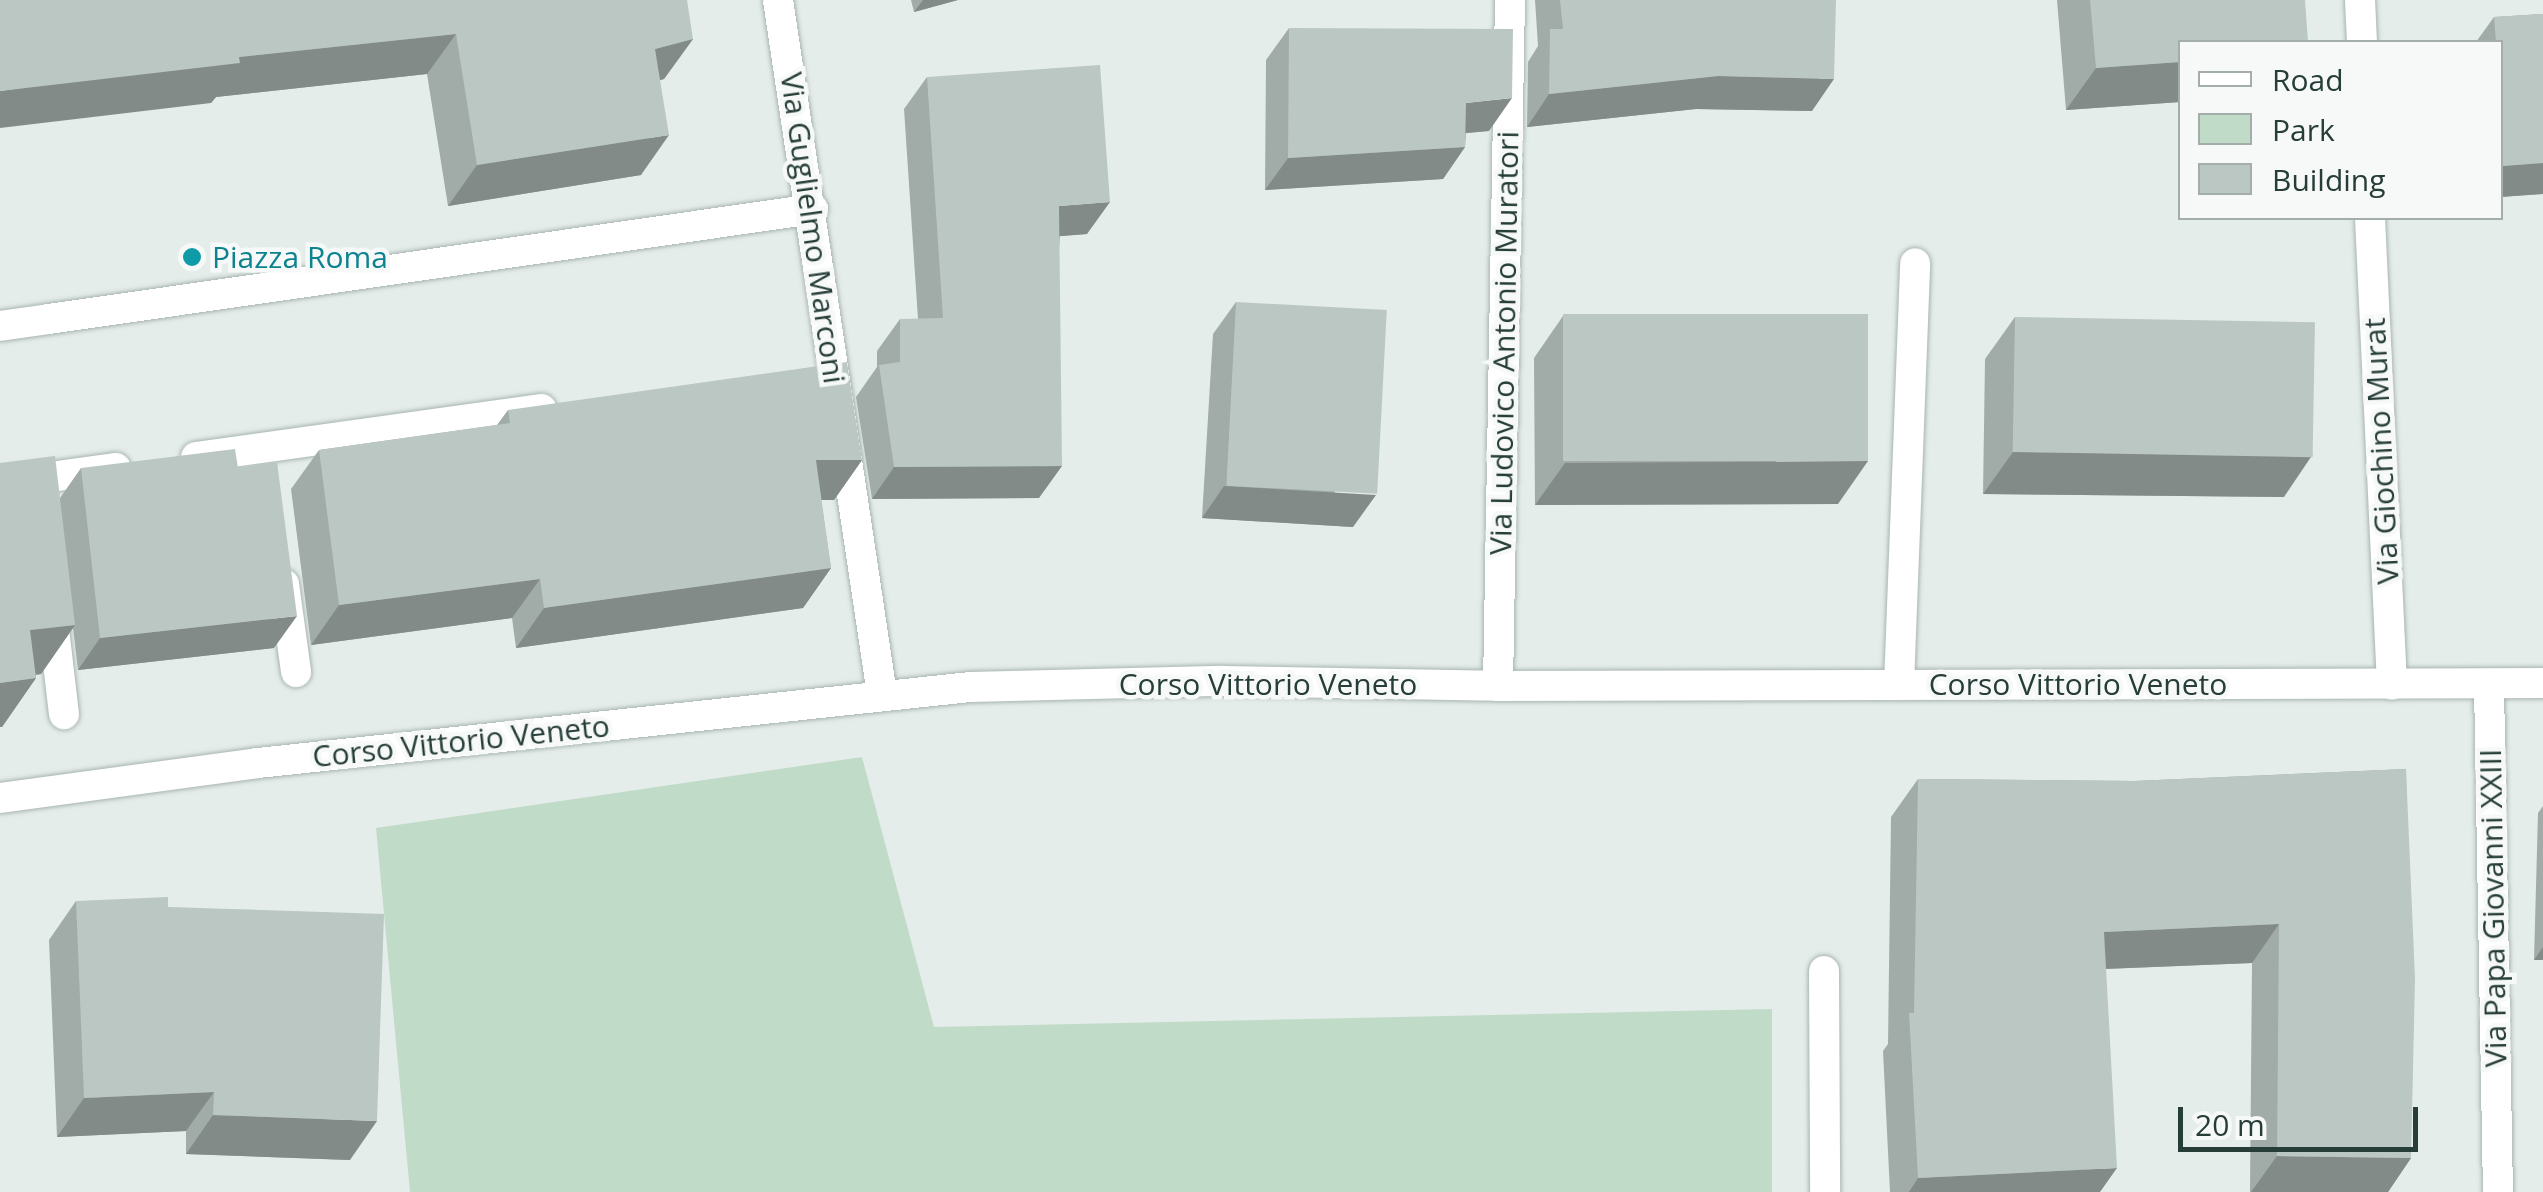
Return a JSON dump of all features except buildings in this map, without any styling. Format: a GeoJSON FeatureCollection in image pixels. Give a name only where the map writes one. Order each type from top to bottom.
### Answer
{"type":"FeatureCollection","features":[{"type":"Feature","properties":{"kind":"street","name":"Via Guglielmo Marconi"},"geometry":{"type":"LineString","coordinates":[[778,0],[813,209],[882,694]]}},
{"type":"Feature","properties":{"kind":"street","name":"Via Ludovico Antonio Muratori"},"geometry":{"type":"LineString","coordinates":[[1498,686],[1510,0]]}},
{"type":"Feature","properties":{"kind":"street"},"geometry":{"type":"LineString","coordinates":[[2360,0],[2362,40]]}},
{"type":"Feature","properties":{"kind":"street"},"geometry":{"type":"LineString","coordinates":[[0,326],[813,209]]}},
{"type":"Feature","properties":{"kind":"street","name":"Via Giochino Murat"},"geometry":{"type":"LineString","coordinates":[[2370,220],[2392,684]]}},
{"type":"Feature","properties":{"kind":"street"},"geometry":{"type":"LineString","coordinates":[[1899,685],[1915,263]]}},
{"type":"Feature","properties":{"kind":"street"},"geometry":{"type":"LineString","coordinates":[[798,373],[834,368]]}},
{"type":"Feature","properties":{"kind":"street"},"geometry":{"type":"LineString","coordinates":[[0,484],[38,489],[162,462],[573,404]]}},
{"type":"Feature","properties":{"kind":"street"},"geometry":{"type":"LineString","coordinates":[[267,447],[272,484]]}},
{"type":"Feature","properties":{"kind":"street"},"geometry":{"type":"LineString","coordinates":[[282,560],[296,672]]}},
{"type":"Feature","properties":{"kind":"street"},"geometry":{"type":"LineString","coordinates":[[48,577],[64,714]]}},
{"type":"Feature","properties":{"kind":"street","name":"Corso Vittorio Veneto"},"geometry":{"type":"LineString","coordinates":[[0,798],[258,763],[882,694],[1203,682],[1498,686],[2543,682]]}},
{"type":"Feature","properties":{"kind":"street","name":"Via Papa Giovanni XXIII"},"geometry":{"type":"LineString","coordinates":[[2489,684],[2498,1192]]}},
{"type":"Feature","properties":{"kind":"street"},"geometry":{"type":"LineString","coordinates":[[1824,971],[1825,1192]]}},
{"type":"Feature","properties":{"kind":"green space"},"geometry":{"type":"Polygon","coordinates":[[[862,757],[934,1027],[1772,1009],[1772,1192],[410,1192],[376,828],[862,757]]]}},
{"type":"Feature","properties":{"kind":"place","name":"Piazza Roma"},"geometry":{"type":"Point","coordinates":[192,257]}}]}
